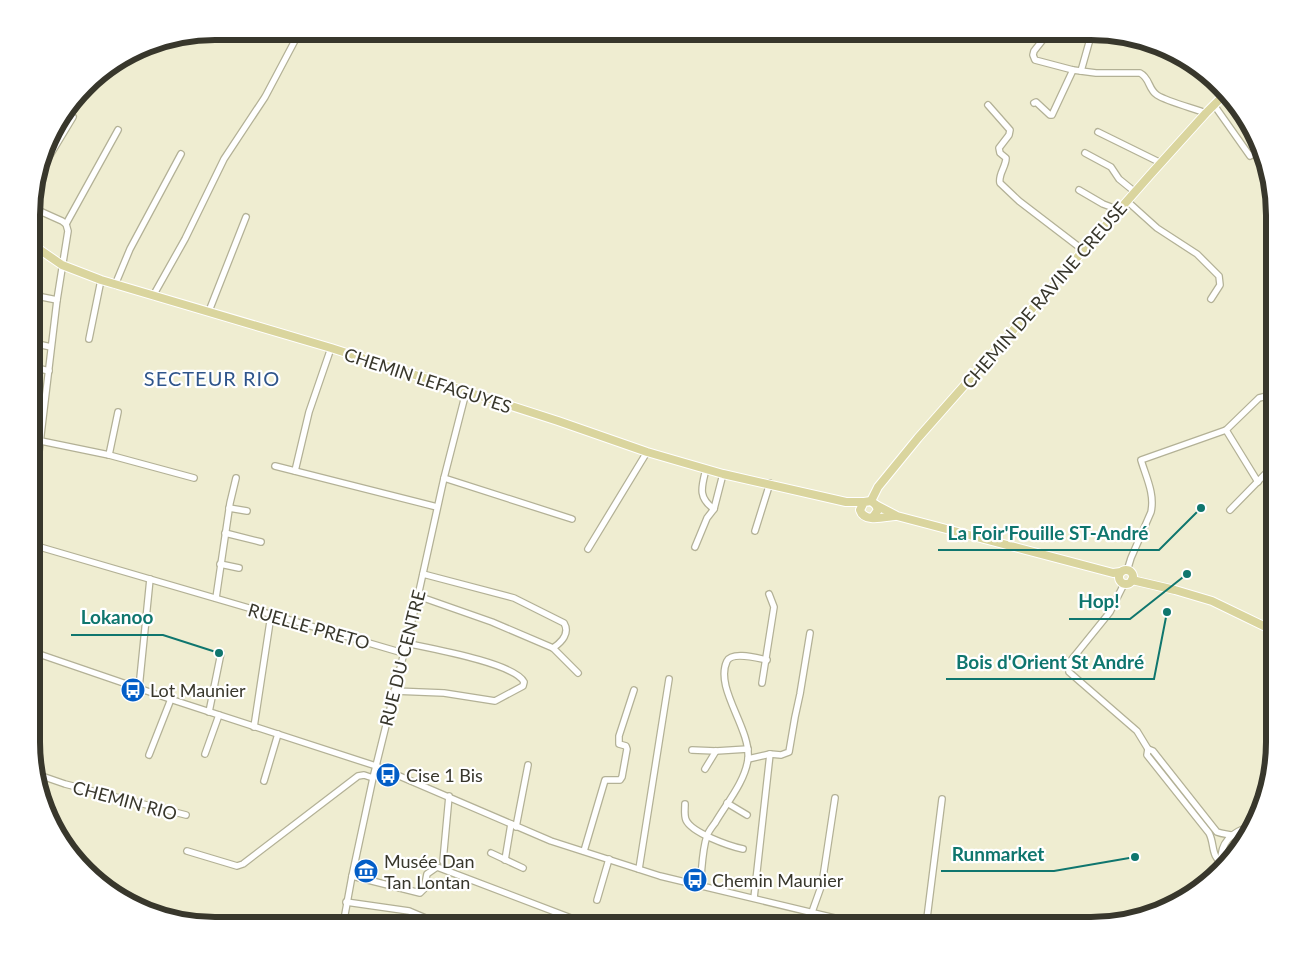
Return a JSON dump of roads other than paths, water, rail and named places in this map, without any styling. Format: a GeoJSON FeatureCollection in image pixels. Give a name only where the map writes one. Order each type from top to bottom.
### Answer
{"type":"FeatureCollection","features":[{"type":"Feature","properties":{"kind":"main road","name":"CHEMIN DE RAVINE CREUSE"},"geometry":{"type":"LineString","coordinates":[[871,503],[878,488],[918,438],[1127,200],[1221,98]]}},
{"type":"Feature","properties":{"kind":"main road","name":"CHEMIN LEFAGUYES"},"geometry":{"type":"LineString","coordinates":[[40,251],[62,265],[115,285],[330,348],[647,452],[723,474],[770,483],[846,502],[871,503],[897,516],[1121,576]]}},
{"type":"Feature","properties":{"kind":"main road","name":"CHEMIN LEFAGUYES"},"geometry":{"type":"LineString","coordinates":[[846,502],[869,519],[873,517],[897,516]]}},
{"type":"Feature","properties":{"kind":"main road"},"geometry":{"type":"LineString","coordinates":[[861,514],[860,510],[871,503],[877,514],[873,517]]}},
{"type":"Feature","properties":{"kind":"main road"},"geometry":{"type":"LineString","coordinates":[[1121,576],[1130,583],[1132,580],[1212,601],[1266,627]]}},
{"type":"Feature","properties":{"kind":"street"},"geometry":{"type":"LineString","coordinates":[[153,296],[185,239],[224,159],[265,97],[295,40]]}},
{"type":"Feature","properties":{"kind":"street"},"geometry":{"type":"LineString","coordinates":[[1043,40],[1034,51],[1033,58],[1039,62],[1096,73],[1140,73],[1146,77],[1151,89],[1158,96],[1206,113]]}},
{"type":"Feature","properties":{"kind":"street"},"geometry":{"type":"LineString","coordinates":[[1081,71],[1090,40]]}},
{"type":"Feature","properties":{"kind":"street"},"geometry":{"type":"LineString","coordinates":[[1034,103],[1036,102],[1052,115],[1073,70]]}},
{"type":"Feature","properties":{"kind":"street"},"geometry":{"type":"LineString","coordinates":[[988,104],[1010,130],[1009,135],[999,148],[1006,158],[1000,176],[1000,183],[1019,201],[1083,250]]}},
{"type":"Feature","properties":{"kind":"street"},"geometry":{"type":"LineString","coordinates":[[1214,106],[1250,156],[1255,153]]}},
{"type":"Feature","properties":{"kind":"street"},"geometry":{"type":"LineString","coordinates":[[51,155],[74,117]]}},
{"type":"Feature","properties":{"kind":"street"},"geometry":{"type":"LineString","coordinates":[[66,224],[118,130]]}},
{"type":"Feature","properties":{"kind":"street"},"geometry":{"type":"LineString","coordinates":[[1098,132],[1161,163]]}},
{"type":"Feature","properties":{"kind":"street"},"geometry":{"type":"LineString","coordinates":[[1085,153],[1111,167],[1119,179],[1135,192]]}},
{"type":"Feature","properties":{"kind":"street"},"geometry":{"type":"LineString","coordinates":[[115,285],[130,248],[181,154]]}},
{"type":"Feature","properties":{"kind":"street"},"geometry":{"type":"LineString","coordinates":[[1079,190],[1103,204],[1119,210]]}},
{"type":"Feature","properties":{"kind":"street"},"geometry":{"type":"LineString","coordinates":[[1127,200],[1157,228],[1197,254],[1219,276],[1220,285],[1211,299]]}},
{"type":"Feature","properties":{"kind":"street"},"geometry":{"type":"LineString","coordinates":[[40,211],[62,221],[66,224],[68,231],[56,300],[40,448]]}},
{"type":"Feature","properties":{"kind":"street"},"geometry":{"type":"LineString","coordinates":[[208,311],[246,217]]}},
{"type":"Feature","properties":{"kind":"street"},"geometry":{"type":"LineString","coordinates":[[89,339],[101,280]]}},
{"type":"Feature","properties":{"kind":"street"},"geometry":{"type":"LineString","coordinates":[[40,295],[56,300]]}},
{"type":"Feature","properties":{"kind":"street"},"geometry":{"type":"LineString","coordinates":[[40,345],[51,347]]}},
{"type":"Feature","properties":{"kind":"street"},"geometry":{"type":"LineString","coordinates":[[295,471],[309,412],[330,348]]}},
{"type":"Feature","properties":{"kind":"street"},"geometry":{"type":"LineString","coordinates":[[40,369],[49,371]]}},
{"type":"Feature","properties":{"kind":"street","name":"RUE DU CENTRE"},"geometry":{"type":"LineString","coordinates":[[345,917],[346,902],[373,778],[466,392]]}},
{"type":"Feature","properties":{"kind":"street"},"geometry":{"type":"LineString","coordinates":[[1237,837],[1233,835],[1223,835],[1211,826],[1154,751],[1148,749],[1137,731],[1071,675],[1068,664],[1110,612],[1121,576],[1151,512],[1153,505],[1152,495],[1141,460],[1226,430],[1259,398],[1266,396]]}},
{"type":"Feature","properties":{"kind":"street"},"geometry":{"type":"LineString","coordinates":[[109,455],[118,412]]}},
{"type":"Feature","properties":{"kind":"street"},"geometry":{"type":"LineString","coordinates":[[1226,430],[1258,482]]}},
{"type":"Feature","properties":{"kind":"street"},"geometry":{"type":"LineString","coordinates":[[41,440],[109,455],[194,478]]}},
{"type":"Feature","properties":{"kind":"street"},"geometry":{"type":"LineString","coordinates":[[588,550],[647,452]]}},
{"type":"Feature","properties":{"kind":"street"},"geometry":{"type":"LineString","coordinates":[[276,466],[437,508]]}},
{"type":"Feature","properties":{"kind":"street"},"geometry":{"type":"LineString","coordinates":[[706,468],[701,491],[706,502],[714,510]]}},
{"type":"Feature","properties":{"kind":"street"},"geometry":{"type":"LineString","coordinates":[[695,547],[708,518],[714,510],[723,474]]}},
{"type":"Feature","properties":{"kind":"street"},"geometry":{"type":"LineString","coordinates":[[1230,510],[1266,474]]}},
{"type":"Feature","properties":{"kind":"street"},"geometry":{"type":"LineString","coordinates":[[216,598],[229,508],[236,478]]}},
{"type":"Feature","properties":{"kind":"street"},"geometry":{"type":"LineString","coordinates":[[444,478],[572,519]]}},
{"type":"Feature","properties":{"kind":"street"},"geometry":{"type":"LineString","coordinates":[[755,531],[770,483]]}},
{"type":"Feature","properties":{"kind":"street"},"geometry":{"type":"LineString","coordinates":[[229,508],[247,511]]}},
{"type":"Feature","properties":{"kind":"street"},"geometry":{"type":"LineString","coordinates":[[225,533],[261,542]]}},
{"type":"Feature","properties":{"kind":"street","name":"RUELLE PRETO"},"geometry":{"type":"LineString","coordinates":[[40,546],[403,653]]}},
{"type":"Feature","properties":{"kind":"street"},"geometry":{"type":"LineString","coordinates":[[220,564],[239,568]]}},
{"type":"Feature","properties":{"kind":"street"},"geometry":{"type":"LineString","coordinates":[[423,574],[514,598],[564,623],[566,633],[558,645],[553,648]]}},
{"type":"Feature","properties":{"kind":"street"},"geometry":{"type":"LineString","coordinates":[[138,688],[150,580]]}},
{"type":"Feature","properties":{"kind":"street"},"geometry":{"type":"LineString","coordinates":[[762,683],[774,607],[769,594]]}},
{"type":"Feature","properties":{"kind":"street"},"geometry":{"type":"LineString","coordinates":[[418,596],[492,622],[553,648],[578,673]]}},
{"type":"Feature","properties":{"kind":"street"},"geometry":{"type":"LineString","coordinates":[[254,726],[271,615]]}},
{"type":"Feature","properties":{"kind":"street"},"geometry":{"type":"LineString","coordinates":[[748,759],[789,752],[810,633]]}},
{"type":"Feature","properties":{"kind":"street"},"geometry":{"type":"LineString","coordinates":[[394,691],[444,693],[495,701],[523,686],[524,682],[519,675],[466,656],[405,643]]}},
{"type":"Feature","properties":{"kind":"street"},"geometry":{"type":"LineString","coordinates":[[209,712],[221,653]]}},
{"type":"Feature","properties":{"kind":"street"},"geometry":{"type":"LineString","coordinates":[[40,654],[376,766],[513,825],[584,851],[660,876],[832,917]]}},
{"type":"Feature","properties":{"kind":"street"},"geometry":{"type":"LineString","coordinates":[[700,885],[707,836],[741,780],[748,759],[744,732],[726,690],[724,678],[726,662],[730,657],[736,655],[767,660]]}},
{"type":"Feature","properties":{"kind":"street"},"geometry":{"type":"LineString","coordinates":[[639,869],[668,679]]}},
{"type":"Feature","properties":{"kind":"street"},"geometry":{"type":"LineString","coordinates":[[584,851],[605,780],[620,780],[622,777],[627,749],[626,746],[619,744],[618,736],[634,690]]}},
{"type":"Feature","properties":{"kind":"street"},"geometry":{"type":"LineString","coordinates":[[149,755],[171,699]]}},
{"type":"Feature","properties":{"kind":"street"},"geometry":{"type":"LineString","coordinates":[[205,754],[219,715]]}},
{"type":"Feature","properties":{"kind":"street"},"geometry":{"type":"LineString","coordinates":[[264,781],[278,734]]}},
{"type":"Feature","properties":{"kind":"street"},"geometry":{"type":"LineString","coordinates":[[692,750],[748,749]]}},
{"type":"Feature","properties":{"kind":"street"},"geometry":{"type":"LineString","coordinates":[[1148,749],[1147,755],[1209,833],[1214,845],[1214,853],[1219,861]]}},
{"type":"Feature","properties":{"kind":"street"},"geometry":{"type":"LineString","coordinates":[[705,769],[716,751]]}},
{"type":"Feature","properties":{"kind":"street"},"geometry":{"type":"LineString","coordinates":[[754,898],[770,754]]}},
{"type":"Feature","properties":{"kind":"street"},"geometry":{"type":"LineString","coordinates":[[505,860],[528,765]]}},
{"type":"Feature","properties":{"kind":"street"},"geometry":{"type":"LineString","coordinates":[[187,851],[237,866],[358,776],[364,775],[373,778]]}},
{"type":"Feature","properties":{"kind":"street","name":"CHEMIN RIO"},"geometry":{"type":"LineString","coordinates":[[43,776],[186,816]]}},
{"type":"Feature","properties":{"kind":"street"},"geometry":{"type":"LineString","coordinates":[[443,861],[449,796]]}},
{"type":"Feature","properties":{"kind":"street"},"geometry":{"type":"LineString","coordinates":[[812,912],[822,884],[835,798]]}},
{"type":"Feature","properties":{"kind":"street"},"geometry":{"type":"LineString","coordinates":[[927,917],[942,799]]}},
{"type":"Feature","properties":{"kind":"street"},"geometry":{"type":"LineString","coordinates":[[685,804],[687,822],[707,836],[742,849]]}},
{"type":"Feature","properties":{"kind":"street"},"geometry":{"type":"LineString","coordinates":[[726,804],[747,815]]}},
{"type":"Feature","properties":{"kind":"street"},"geometry":{"type":"LineString","coordinates":[[1222,856],[1223,847],[1233,835],[1243,828]]}},
{"type":"Feature","properties":{"kind":"street"},"geometry":{"type":"LineString","coordinates":[[1214,845],[1219,837],[1223,835]]}},
{"type":"Feature","properties":{"kind":"street"},"geometry":{"type":"LineString","coordinates":[[491,853],[524,868]]}},
{"type":"Feature","properties":{"kind":"street"},"geometry":{"type":"LineString","coordinates":[[597,900],[609,859]]}},
{"type":"Feature","properties":{"kind":"street"},"geometry":{"type":"LineString","coordinates":[[352,876],[420,893],[424,890],[427,874],[437,867],[568,917]]}},
{"type":"Feature","properties":{"kind":"street"},"geometry":{"type":"LineString","coordinates":[[346,902],[409,911],[422,917]]}},
{"type":"Feature","properties":{"kind":"place","name":"La Foir'Fouille ST-André"},"geometry":{"type":"Point","coordinates":[1201,508]}},
{"type":"Feature","properties":{"kind":"place","name":"Hop!"},"geometry":{"type":"Point","coordinates":[1187,574]}},
{"type":"Feature","properties":{"kind":"place","name":"Bois d'Orient St André"},"geometry":{"type":"Point","coordinates":[1167,612]}},
{"type":"Feature","properties":{"kind":"place","name":"Lokanoo"},"geometry":{"type":"Point","coordinates":[219,653]}},
{"type":"Feature","properties":{"kind":"place","name":"Lot Maunier"},"geometry":{"type":"Point","coordinates":[133,690]}},
{"type":"Feature","properties":{"kind":"place","name":"Cise 1 Bis"},"geometry":{"type":"Point","coordinates":[388,775]}},
{"type":"Feature","properties":{"kind":"place","name":"Runmarket"},"geometry":{"type":"Point","coordinates":[1135,857]}},
{"type":"Feature","properties":{"kind":"place","name":"Musée Dan Tan Lontan"},"geometry":{"type":"Point","coordinates":[366,871]}},
{"type":"Feature","properties":{"kind":"place","name":"Chemin Maunier"},"geometry":{"type":"Point","coordinates":[695,880]}},
{"type":"Feature","properties":{"kind":"district","name":"SECTEUR RIO"},"geometry":{"type":"Point","coordinates":[212,378]}}]}
